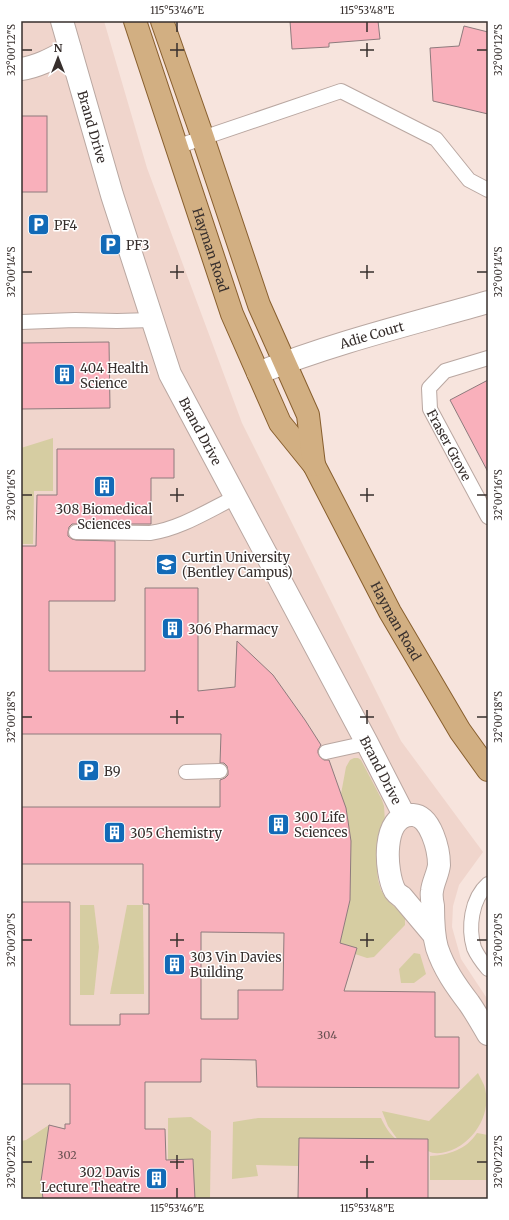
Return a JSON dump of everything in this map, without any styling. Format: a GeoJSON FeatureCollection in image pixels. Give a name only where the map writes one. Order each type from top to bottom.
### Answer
{"type":"FeatureCollection","features":[{"type":"Feature","properties":{"kind":"main road","name":"Hayman Road"},"geometry":{"type":"LineString","coordinates":[[135,21],[232,314],[280,423],[314,465],[390,612],[460,731],[488,770]]}},
{"type":"Feature","properties":{"kind":"main road","name":"Hayman Road"},"geometry":{"type":"LineString","coordinates":[[162,21],[259,305],[308,415],[314,465]]}},
{"type":"Feature","properties":{"kind":"street","name":"Brand Drive"},"geometry":{"type":"LineString","coordinates":[[62,21],[112,195],[170,374],[404,815]]}},
{"type":"Feature","properties":{"kind":"street"},"geometry":{"type":"LineString","coordinates":[[21,68],[43,63],[70,49]]}},
{"type":"Feature","properties":{"kind":"street","name":"Adie Court"},"geometry":{"type":"LineString","coordinates":[[258,373],[343,344],[488,302]]}},
{"type":"Feature","properties":{"kind":"street","name":"Brand Drive"},"geometry":{"type":"LineString","coordinates":[[434,934],[396,892],[391,882],[387,856],[388,842],[396,821],[404,815],[414,814],[421,817],[428,825],[434,837],[438,851],[439,864],[437,878],[432,891],[434,934],[443,965],[452,981],[470,1005],[488,1034]]}},
{"type":"Feature","properties":{"kind":"street"},"geometry":{"type":"LineString","coordinates":[[402,897],[412,901],[420,900],[425,898],[432,891]]}},
{"type":"Feature","properties":{"kind":"lane"},"geometry":{"type":"LineString","coordinates":[[176,148],[341,91],[436,140],[469,180],[488,190]]}},
{"type":"Feature","properties":{"kind":"lane"},"geometry":{"type":"LineString","coordinates":[[21,322],[152,320]]}},
{"type":"Feature","properties":{"kind":"lane","name":"Fraser Grove"},"geometry":{"type":"LineString","coordinates":[[488,358],[445,371],[429,388],[430,409],[488,517]]}},
{"type":"Feature","properties":{"kind":"lane"},"geometry":{"type":"LineString","coordinates":[[76,532],[158,532],[184,522],[236,497]]}},
{"type":"Feature","properties":{"kind":"lane"},"geometry":{"type":"LineString","coordinates":[[326,752],[367,743]]}},
{"type":"Feature","properties":{"kind":"lane"},"geometry":{"type":"LineString","coordinates":[[186,772],[220,771]]}},
{"type":"Feature","properties":{"kind":"lane"},"geometry":{"type":"LineString","coordinates":[[488,884],[484,888],[472,909],[471,931],[475,949],[488,969]]}},
{"type":"Feature","properties":{"kind":"shaded area","name":"Curtin University (Bentley Campus)"},"geometry":{"type":"Polygon","coordinates":[[[21,21],[104,21],[147,168],[242,423],[401,741],[483,852],[459,885],[453,906],[452,927],[461,959],[488,1000],[488,1199],[21,1199],[21,21]]]}},
{"type":"Feature","properties":{"kind":"shaded area"},"geometry":{"type":"Polygon","coordinates":[[[53,438],[53,491],[34,491],[33,544],[21,544],[21,448],[53,438]]]}},
{"type":"Feature","properties":{"kind":"shaded area"},"geometry":{"type":"Polygon","coordinates":[[[354,758],[361,760],[384,806],[385,822],[377,866],[378,880],[381,890],[388,901],[405,916],[405,925],[374,957],[367,958],[355,954],[357,948],[340,943],[350,900],[351,841],[341,794],[346,767],[350,760],[354,758]]]}},
{"type":"Feature","properties":{"kind":"shaded area"},"geometry":{"type":"Polygon","coordinates":[[[80,905],[94,905],[99,947],[94,995],[80,995],[80,905]]]}},
{"type":"Feature","properties":{"kind":"shaded area"},"geometry":{"type":"Polygon","coordinates":[[[127,905],[143,905],[144,994],[110,994],[127,905]]]}},
{"type":"Feature","properties":{"kind":"shaded area"},"geometry":{"type":"Polygon","coordinates":[[[414,953],[420,954],[426,974],[414,983],[401,983],[399,969],[414,953]]]}},
{"type":"Feature","properties":{"kind":"shaded area"},"geometry":{"type":"Polygon","coordinates":[[[478,1073],[484,1085],[486,1095],[484,1114],[475,1132],[461,1145],[446,1152],[431,1152],[428,1151],[428,1149],[398,1140],[388,1126],[382,1111],[429,1121],[478,1073]]]}},
{"type":"Feature","properties":{"kind":"shaded area"},"geometry":{"type":"Polygon","coordinates":[[[191,1117],[211,1131],[210,1199],[168,1199],[168,1118],[191,1117]]]}},
{"type":"Feature","properties":{"kind":"shaded area"},"geometry":{"type":"Polygon","coordinates":[[[258,1118],[381,1118],[393,1136],[410,1149],[299,1148],[298,1166],[256,1165],[258,1176],[232,1179],[233,1122],[258,1118]]]}},
{"type":"Feature","properties":{"kind":"shaded area"},"geometry":{"type":"Polygon","coordinates":[[[49,1125],[41,1181],[43,1199],[21,1199],[21,1141],[26,1140],[49,1125]]]}},
{"type":"Feature","properties":{"kind":"shaded area"},"geometry":{"type":"Polygon","coordinates":[[[477,1133],[488,1135],[488,1180],[430,1180],[430,1156],[450,1153],[468,1144],[477,1133]]]}},
{"type":"Feature","properties":{"kind":"building"},"geometry":{"type":"Polygon","coordinates":[[[290,21],[378,21],[380,39],[329,43],[329,47],[292,49],[290,21]]]}},
{"type":"Feature","properties":{"kind":"building"},"geometry":{"type":"Polygon","coordinates":[[[464,26],[488,32],[488,114],[433,101],[430,48],[459,46],[464,26]]]}},
{"type":"Feature","properties":{"kind":"building"},"geometry":{"type":"Polygon","coordinates":[[[21,116],[47,116],[47,192],[21,192],[21,116]]]}},
{"type":"Feature","properties":{"kind":"building","name":"404 Health Science"},"geometry":{"type":"Polygon","coordinates":[[[109,342],[110,408],[21,409],[21,343],[109,342]]]}},
{"type":"Feature","properties":{"kind":"building"},"geometry":{"type":"Polygon","coordinates":[[[488,380],[488,472],[450,400],[488,380]]]}},
{"type":"Feature","properties":{"kind":"building"},"geometry":{"type":"Polygon","coordinates":[[[57,449],[174,449],[174,478],[151,478],[151,524],[72,524],[69,527],[68,536],[72,539],[115,541],[115,601],[49,601],[49,671],[145,671],[145,588],[198,588],[198,691],[235,687],[237,641],[273,675],[321,745],[318,750],[320,757],[324,760],[329,760],[346,808],[351,841],[350,900],[340,943],[357,948],[344,991],[435,992],[435,1037],[459,1037],[459,1088],[257,1087],[256,1060],[201,1059],[201,1082],[145,1082],[145,1129],[165,1129],[166,1160],[193,1159],[195,1199],[43,1199],[41,1181],[49,1125],[65,1129],[65,1124],[70,1124],[70,1084],[21,1084],[21,902],[70,902],[70,1025],[120,1025],[120,1014],[149,1014],[149,904],[143,904],[143,864],[21,864],[21,807],[220,807],[220,780],[228,775],[227,766],[224,763],[220,763],[221,734],[21,734],[21,546],[36,546],[37,495],[57,495],[57,449]],[[201,932],[201,1019],[238,1019],[238,990],[283,990],[284,933],[201,932]]]}},
{"type":"Feature","properties":{"kind":"building"},"geometry":{"type":"Polygon","coordinates":[[[299,1138],[428,1139],[428,1199],[298,1199],[299,1138]]]}},
{"type":"Feature","properties":{"kind":"place","name":"PF4"},"geometry":{"type":"Point","coordinates":[39,225]}},
{"type":"Feature","properties":{"kind":"place","name":"PF3"},"geometry":{"type":"Point","coordinates":[110,245]}},
{"type":"Feature","properties":{"kind":"place","name":"404 Health Science"},"geometry":{"type":"Point","coordinates":[65,375]}},
{"type":"Feature","properties":{"kind":"place","name":"308 Biomedical Sciences"},"geometry":{"type":"Point","coordinates":[104,487]}},
{"type":"Feature","properties":{"kind":"place","name":"Curtin University (Bentley Campus)"},"geometry":{"type":"Point","coordinates":[167,564]}},
{"type":"Feature","properties":{"kind":"place","name":"306 Pharmacy"},"geometry":{"type":"Point","coordinates":[172,629]}},
{"type":"Feature","properties":{"kind":"place","name":"B9"},"geometry":{"type":"Point","coordinates":[89,771]}},
{"type":"Feature","properties":{"kind":"place","name":"300 Life Sciences"},"geometry":{"type":"Point","coordinates":[279,824]}},
{"type":"Feature","properties":{"kind":"place","name":"305 Chemistry"},"geometry":{"type":"Point","coordinates":[115,833]}},
{"type":"Feature","properties":{"kind":"place","name":"303 Vin Davies Building"},"geometry":{"type":"Point","coordinates":[175,964]}},
{"type":"Feature","properties":{"kind":"place","name":"302 Davis Lecture Theatre"},"geometry":{"type":"Point","coordinates":[156,1179]}}]}
